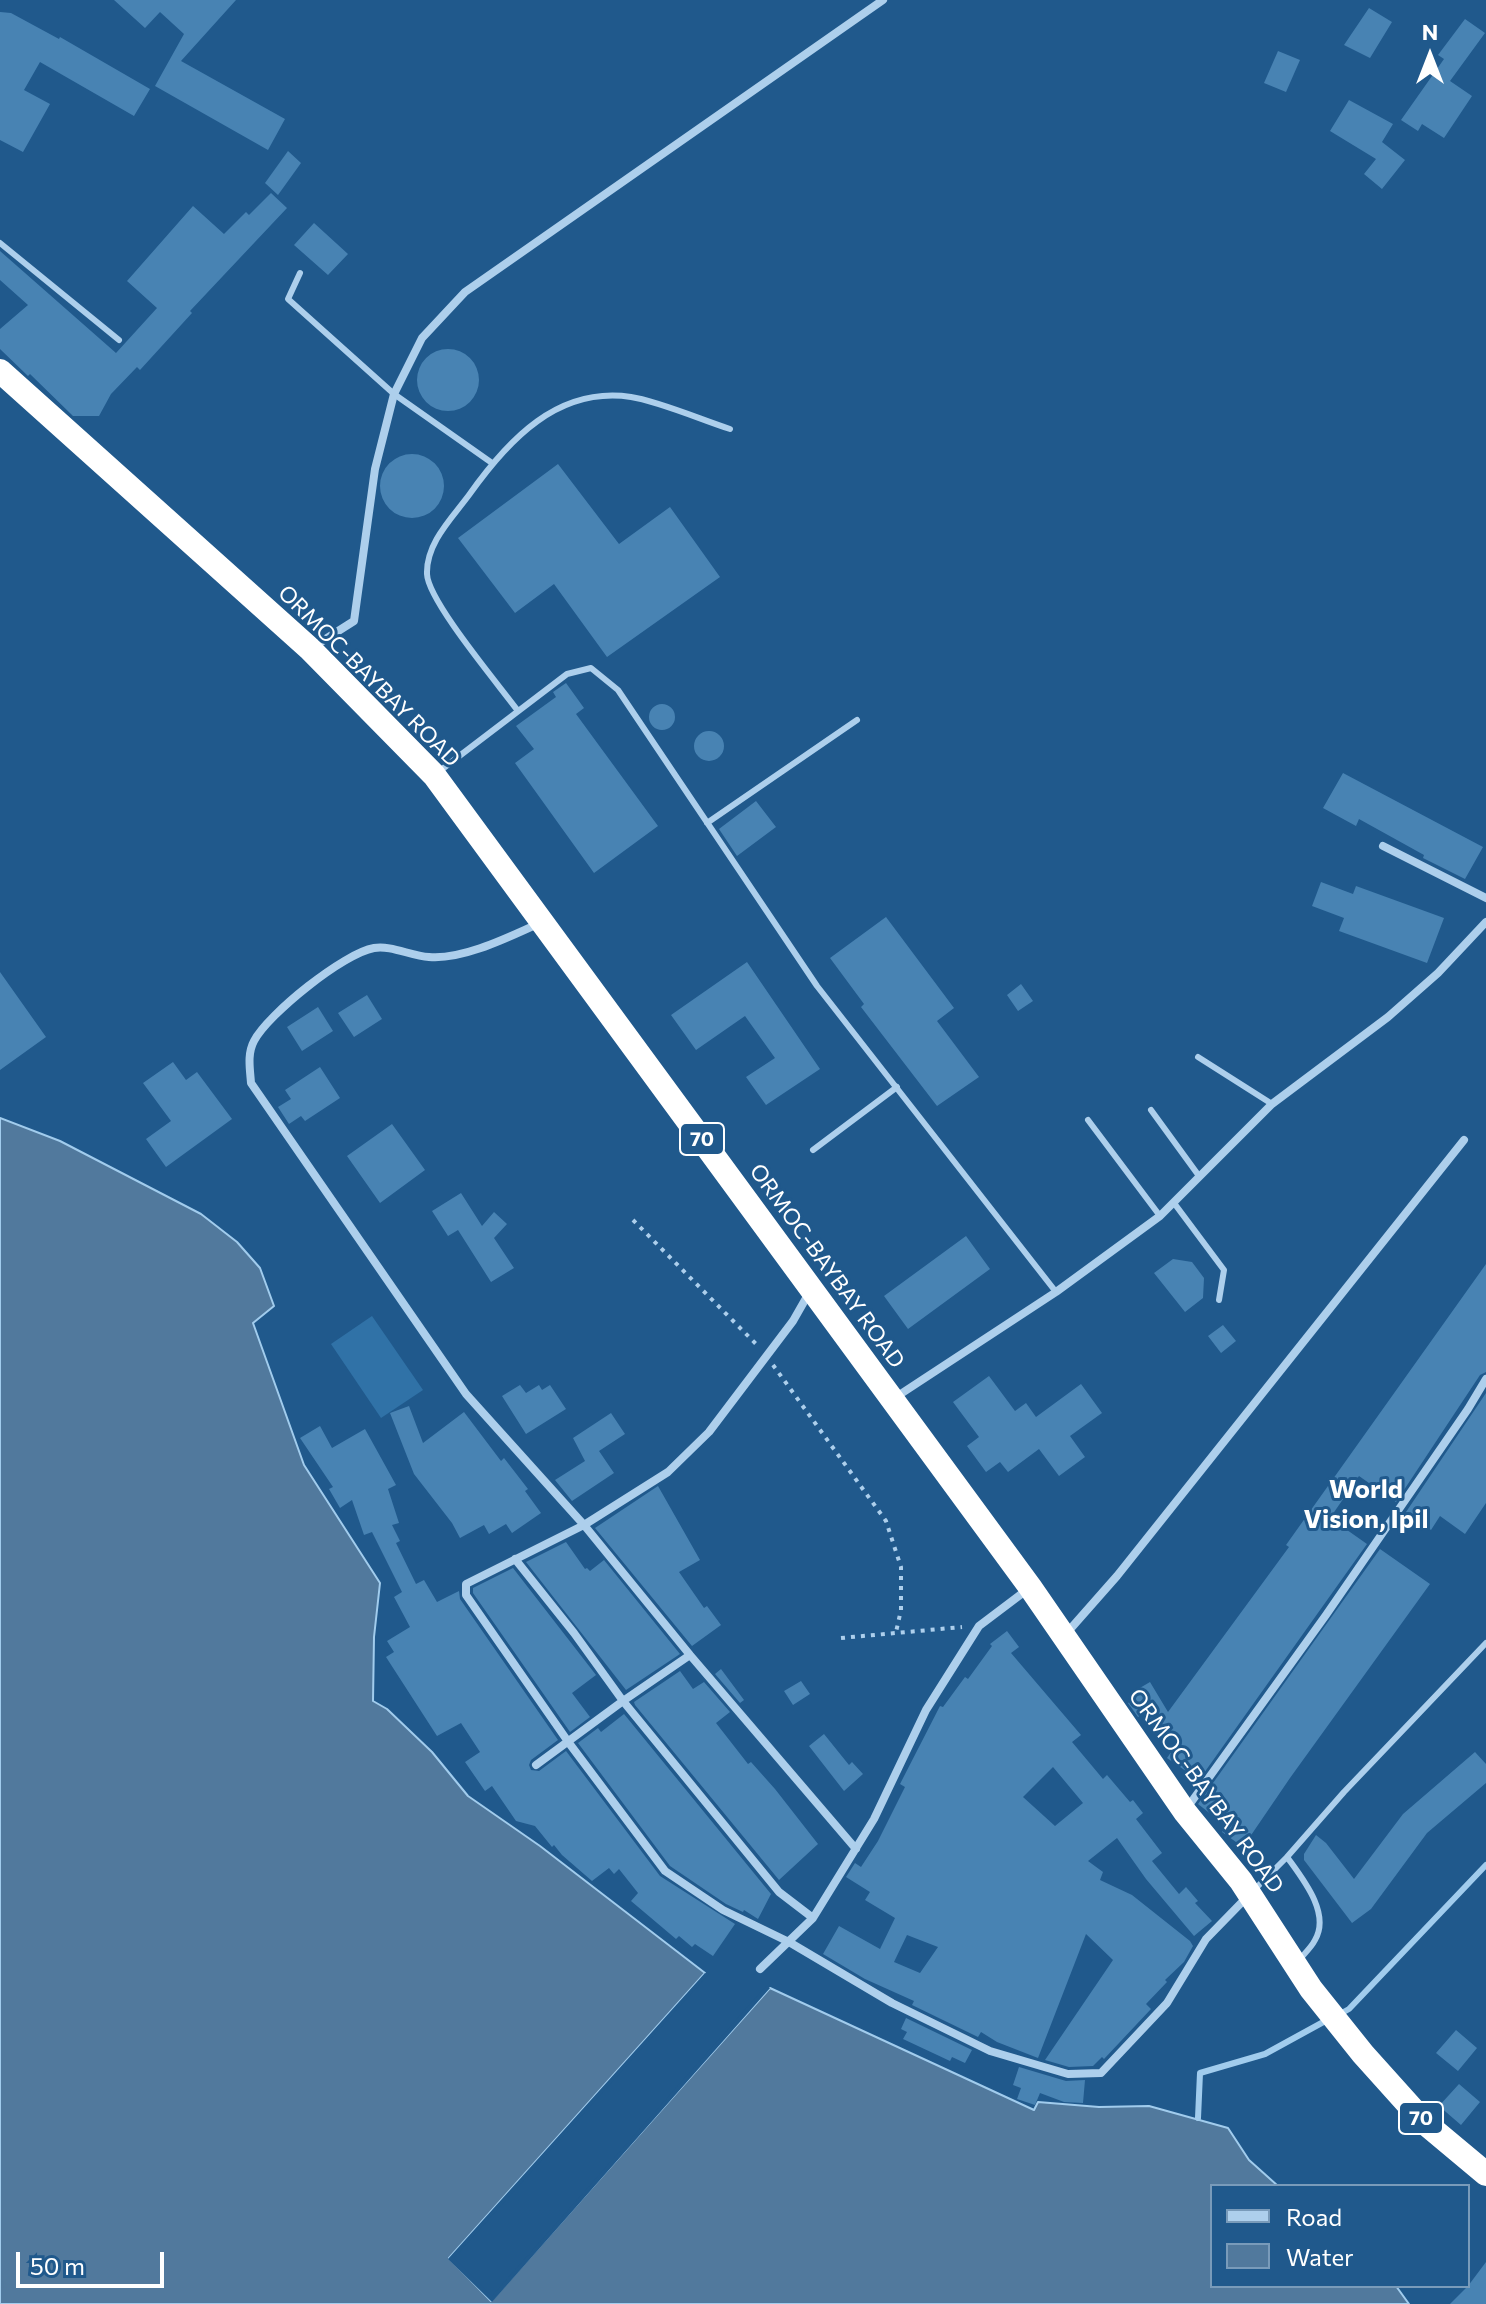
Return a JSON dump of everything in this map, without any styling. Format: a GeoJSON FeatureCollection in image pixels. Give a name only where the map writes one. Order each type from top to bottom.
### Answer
{"type":"FeatureCollection","features":[{"type":"Feature","properties":{"kind":"highway","name":"ORMOC-BAYBAY ROAD"},"geometry":{"type":"LineString","coordinates":[[0,371],[310,649],[434,775],[1030,1587],[1185,1812],[1250,1894],[1311,1989],[1363,2054],[1425,2123],[1486,2174]]}},
{"type":"Feature","properties":{"kind":"street"},"geometry":{"type":"LineString","coordinates":[[310,649],[354,621],[375,469],[394,394],[422,338],[465,292],[883,0]]}},
{"type":"Feature","properties":{"kind":"street"},"geometry":{"type":"LineString","coordinates":[[1383,846],[1486,898]]}},
{"type":"Feature","properties":{"kind":"street"},"geometry":{"type":"LineString","coordinates":[[543,922],[454,955],[429,957],[375,948],[341,962],[281,1008],[254,1040],[249,1056],[251,1083],[466,1394],[584,1525],[690,1655],[856,1849]]}},
{"type":"Feature","properties":{"kind":"street"},"geometry":{"type":"LineString","coordinates":[[892,1400],[1056,1292],[1160,1216],[1272,1104],[1388,1017],[1438,973],[1486,922]]}},
{"type":"Feature","properties":{"kind":"street"},"geometry":{"type":"LineString","coordinates":[[1065,1636],[1117,1576],[1464,1140]]}},
{"type":"Feature","properties":{"kind":"street"},"geometry":{"type":"LineString","coordinates":[[812,1287],[793,1321],[709,1432],[668,1472],[584,1525],[466,1584],[466,1595],[569,1743],[665,1871],[723,1910],[789,1942],[892,2003],[990,2051],[1068,2074],[1101,2073],[1167,2003],[1206,1939],[1250,1894]]}},
{"type":"Feature","properties":{"kind":"street"},"geometry":{"type":"LineString","coordinates":[[1185,1812],[1326,1615],[1486,1379]]}},
{"type":"Feature","properties":{"kind":"street"},"geometry":{"type":"LineString","coordinates":[[515,1559],[623,1701],[779,1892],[813,1918]]}},
{"type":"Feature","properties":{"kind":"street"},"geometry":{"type":"LineString","coordinates":[[760,1969],[813,1918],[874,1819],[926,1710],[979,1626],[1030,1587]]}},
{"type":"Feature","properties":{"kind":"street"},"geometry":{"type":"LineString","coordinates":[[536,1765],[690,1655]]}},
{"type":"Feature","properties":{"kind":"lane"},"geometry":{"type":"LineString","coordinates":[[0,243],[119,340]]}},
{"type":"Feature","properties":{"kind":"lane"},"geometry":{"type":"LineString","coordinates":[[300,273],[288,299],[394,394],[492,463]]}},
{"type":"Feature","properties":{"kind":"lane"},"geometry":{"type":"LineString","coordinates":[[518,711],[444,612],[427,575],[434,542],[492,463],[548,412],[588,396],[632,397],[730,429]]}},
{"type":"Feature","properties":{"kind":"lane"},"geometry":{"type":"LineString","coordinates":[[434,775],[567,674],[591,668],[618,690],[817,986],[1056,1292]]}},
{"type":"Feature","properties":{"kind":"lane"},"geometry":{"type":"LineString","coordinates":[[707,823],[857,720]]}},
{"type":"Feature","properties":{"kind":"lane"},"geometry":{"type":"LineString","coordinates":[[1198,1057],[1272,1104]]}},
{"type":"Feature","properties":{"kind":"lane"},"geometry":{"type":"LineString","coordinates":[[813,1150],[897,1087]]}},
{"type":"Feature","properties":{"kind":"lane"},"geometry":{"type":"LineString","coordinates":[[1151,1110],[1199,1176]]}},
{"type":"Feature","properties":{"kind":"lane"},"geometry":{"type":"LineString","coordinates":[[1088,1120],[1160,1216]]}},
{"type":"Feature","properties":{"kind":"lane"},"geometry":{"type":"LineString","coordinates":[[1174,1203],[1224,1270],[1219,1300]]}},
{"type":"Feature","properties":{"kind":"lane"},"geometry":{"type":"LineString","coordinates":[[1250,1894],[1486,1643]]}},
{"type":"Feature","properties":{"kind":"lane"},"geometry":{"type":"LineString","coordinates":[[1287,1857],[1309,1887],[1319,1919],[1317,1938],[1294,1965]]}},
{"type":"Feature","properties":{"kind":"path"},"geometry":{"type":"LineString","coordinates":[[633,1220],[766,1354],[886,1521],[901,1567],[901,1610],[896,1632]]}},
{"type":"Feature","properties":{"kind":"path"},"geometry":{"type":"LineString","coordinates":[[841,1638],[979,1626]]}},
{"type":"Feature","properties":{"kind":"shaded area"},"geometry":{"type":"Polygon","coordinates":[[[372,1316],[423,1390],[381,1418],[331,1344],[372,1316]]]}},
{"type":"Feature","properties":{"kind":"water"},"geometry":{"type":"Polygon","coordinates":[[[0,1118],[60,1141],[201,1214],[237,1242],[260,1268],[274,1306],[253,1323],[304,1465],[380,1583],[374,1637],[373,1701],[387,1709],[432,1752],[468,1796],[540,1846],[705,1973],[449,2258],[491,2301],[770,1988],[1034,2110],[1038,2102],[1099,2107],[1149,2106],[1228,2128],[1249,2160],[1276,2184],[1210,2184],[1210,2288],[1397,2288],[1409,2304],[0,2304],[0,1118]]]}},
{"type":"Feature","properties":{"kind":"pier"},"geometry":{"type":"Polygon","coordinates":[[[705,1973],[709,1974],[454,2258],[492,2296],[766,1986],[770,1988],[492,2302],[448,2259],[705,1973]]]}},
{"type":"Feature","properties":{"kind":"building"},"geometry":{"type":"Polygon","coordinates":[[[114,0],[236,0],[181,61],[285,119],[268,150],[155,86],[184,34],[160,12],[145,28],[114,0]]]}},
{"type":"Feature","properties":{"kind":"building"},"geometry":{"type":"Polygon","coordinates":[[[1369,8],[1392,22],[1370,58],[1344,45],[1369,8]]]}},
{"type":"Feature","properties":{"kind":"building"},"geometry":{"type":"Polygon","coordinates":[[[0,12],[11,13],[60,37],[150,89],[134,116],[40,62],[24,90],[50,104],[23,152],[0,140],[0,12]]]}},
{"type":"Feature","properties":{"kind":"building"},"geometry":{"type":"Polygon","coordinates":[[[1465,19],[1485,33],[1450,81],[1472,96],[1444,138],[1422,124],[1418,131],[1401,120],[1444,59],[1438,55],[1465,19]]]}},
{"type":"Feature","properties":{"kind":"building"},"geometry":{"type":"Polygon","coordinates":[[[1278,51],[1300,60],[1286,92],[1264,83],[1278,51]]]}},
{"type":"Feature","properties":{"kind":"building"},"geometry":{"type":"Polygon","coordinates":[[[1349,100],[1393,124],[1382,142],[1405,160],[1382,189],[1364,174],[1376,159],[1330,131],[1349,100]]]}},
{"type":"Feature","properties":{"kind":"building"},"geometry":{"type":"Polygon","coordinates":[[[288,151],[301,163],[278,195],[265,183],[288,151]]]}},
{"type":"Feature","properties":{"kind":"building"},"geometry":{"type":"Polygon","coordinates":[[[271,193],[287,208],[190,311],[192,313],[140,370],[137,367],[111,394],[99,416],[73,416],[0,349],[0,329],[28,305],[0,280],[0,251],[116,353],[157,308],[127,281],[193,206],[224,234],[271,193]]]}},
{"type":"Feature","properties":{"kind":"building"},"geometry":{"type":"Polygon","coordinates":[[[314,223],[348,254],[328,275],[294,245],[314,223]]]}},
{"type":"Feature","properties":{"kind":"building"},"geometry":{"type":"Polygon","coordinates":[[[448,349],[460,351],[470,358],[477,368],[477,392],[470,402],[460,409],[448,411],[436,409],[426,402],[419,392],[417,380],[419,368],[426,358],[436,351],[448,349]]]}},
{"type":"Feature","properties":{"kind":"building"},"geometry":{"type":"Polygon","coordinates":[[[412,454],[430,460],[438,468],[444,486],[438,504],[430,512],[412,518],[394,512],[386,504],[380,486],[386,468],[394,460],[412,454]]]}},
{"type":"Feature","properties":{"kind":"building"},"geometry":{"type":"Polygon","coordinates":[[[558,464],[619,544],[670,507],[720,577],[607,657],[554,584],[515,613],[458,538],[558,464]]]}},
{"type":"Feature","properties":{"kind":"building"},"geometry":{"type":"Polygon","coordinates":[[[566,683],[584,708],[576,714],[658,826],[594,873],[515,763],[534,749],[516,726],[556,697],[553,692],[566,683]]]}},
{"type":"Feature","properties":{"kind":"building"},"geometry":{"type":"Polygon","coordinates":[[[662,704],[671,708],[675,717],[671,726],[662,730],[653,726],[649,717],[653,708],[662,704]]]}},
{"type":"Feature","properties":{"kind":"building"},"geometry":{"type":"Polygon","coordinates":[[[709,731],[720,735],[724,746],[720,757],[709,761],[698,757],[694,746],[698,735],[709,731]]]}},
{"type":"Feature","properties":{"kind":"building"},"geometry":{"type":"Polygon","coordinates":[[[1343,773],[1483,847],[1465,879],[1423,858],[1424,855],[1359,819],[1356,826],[1323,808],[1343,773]]]}},
{"type":"Feature","properties":{"kind":"building"},"geometry":{"type":"Polygon","coordinates":[[[756,801],[776,827],[737,856],[719,829],[756,801]]]}},
{"type":"Feature","properties":{"kind":"building"},"geometry":{"type":"Polygon","coordinates":[[[1321,882],[1353,894],[1356,886],[1444,918],[1427,963],[1339,931],[1344,918],[1312,906],[1321,882]]]}},
{"type":"Feature","properties":{"kind":"building"},"geometry":{"type":"Polygon","coordinates":[[[886,917],[954,1008],[937,1021],[979,1077],[937,1106],[861,1007],[864,1004],[830,958],[886,917]]]}},
{"type":"Feature","properties":{"kind":"building"},"geometry":{"type":"Polygon","coordinates":[[[747,962],[820,1069],[766,1105],[746,1077],[775,1058],[745,1016],[696,1050],[671,1015],[747,962]]]}},
{"type":"Feature","properties":{"kind":"building"},"geometry":{"type":"Polygon","coordinates":[[[0,972],[46,1037],[0,1070],[0,972]]]}},
{"type":"Feature","properties":{"kind":"building"},"geometry":{"type":"Polygon","coordinates":[[[1021,984],[1033,1001],[1018,1011],[1007,995],[1021,984]]]}},
{"type":"Feature","properties":{"kind":"building"},"geometry":{"type":"Polygon","coordinates":[[[367,995],[382,1019],[354,1037],[338,1013],[367,995]]]}},
{"type":"Feature","properties":{"kind":"building"},"geometry":{"type":"Polygon","coordinates":[[[318,1007],[333,1031],[302,1051],[287,1027],[318,1007]]]}},
{"type":"Feature","properties":{"kind":"building"},"geometry":{"type":"Polygon","coordinates":[[[173,1062],[186,1080],[197,1072],[232,1119],[166,1167],[146,1139],[171,1121],[143,1083],[173,1062]]]}},
{"type":"Feature","properties":{"kind":"building"},"geometry":{"type":"Polygon","coordinates":[[[320,1067],[340,1098],[305,1121],[301,1116],[289,1124],[278,1107],[291,1099],[285,1090],[320,1067]]]}},
{"type":"Feature","properties":{"kind":"building"},"geometry":{"type":"Polygon","coordinates":[[[392,1124],[425,1170],[380,1203],[347,1156],[392,1124]]]}},
{"type":"Feature","properties":{"kind":"building"},"geometry":{"type":"Polygon","coordinates":[[[461,1193],[482,1226],[494,1212],[507,1224],[494,1238],[514,1268],[491,1282],[458,1230],[448,1236],[432,1211],[461,1193]]]}},
{"type":"Feature","properties":{"kind":"building"},"geometry":{"type":"Polygon","coordinates":[[[966,1236],[990,1269],[908,1329],[884,1296],[966,1236]]]}},
{"type":"Feature","properties":{"kind":"building"},"geometry":{"type":"Polygon","coordinates":[[[1173,1259],[1192,1262],[1204,1278],[1203,1298],[1185,1312],[1154,1273],[1173,1259]]]}},
{"type":"Feature","properties":{"kind":"building"},"geometry":{"type":"Polygon","coordinates":[[[1486,1264],[1486,1372],[1480,1375],[1396,1502],[1359,1476],[1330,1518],[1367,1544],[1199,1780],[1167,1758],[1178,1742],[1150,1722],[1145,1712],[1138,1717],[1128,1703],[1136,1699],[1133,1692],[1150,1682],[1168,1712],[1289,1547],[1286,1545],[1486,1264]]]}},
{"type":"Feature","properties":{"kind":"building"},"geometry":{"type":"Polygon","coordinates":[[[1223,1325],[1236,1341],[1221,1353],[1208,1336],[1223,1325]]]}},
{"type":"Feature","properties":{"kind":"building"},"geometry":{"type":"Polygon","coordinates":[[[989,1376],[1015,1411],[1026,1403],[1036,1417],[1081,1384],[1102,1413],[1070,1436],[1085,1457],[1059,1476],[1039,1449],[1008,1472],[1000,1462],[986,1472],[967,1446],[979,1437],[953,1402],[989,1376]]]}},
{"type":"Feature","properties":{"kind":"building"},"geometry":{"type":"Polygon","coordinates":[[[520,1385],[526,1393],[539,1385],[542,1390],[550,1385],[566,1409],[526,1434],[502,1396],[520,1385]]]}},
{"type":"Feature","properties":{"kind":"building"},"geometry":{"type":"Polygon","coordinates":[[[1486,1393],[1486,1503],[1465,1534],[1440,1516],[1431,1530],[1406,1512],[1486,1393]]]}},
{"type":"Feature","properties":{"kind":"building"},"geometry":{"type":"Polygon","coordinates":[[[409,1406],[423,1443],[464,1412],[501,1461],[504,1458],[528,1489],[525,1491],[541,1513],[512,1533],[506,1524],[489,1534],[484,1525],[460,1538],[414,1474],[390,1413],[409,1406]]]}},
{"type":"Feature","properties":{"kind":"building"},"geometry":{"type":"Polygon","coordinates":[[[611,1413],[625,1434],[599,1451],[614,1473],[572,1501],[555,1480],[585,1461],[573,1438],[611,1413]]]}},
{"type":"Feature","properties":{"kind":"building"},"geometry":{"type":"Polygon","coordinates":[[[320,1426],[332,1448],[365,1429],[396,1485],[388,1489],[399,1523],[392,1525],[400,1541],[396,1543],[416,1584],[424,1580],[437,1602],[459,1591],[460,1599],[558,1740],[531,1760],[531,1770],[539,1771],[566,1751],[660,1876],[735,1924],[713,1956],[695,1944],[692,1947],[679,1936],[676,1939],[631,1901],[638,1893],[619,1869],[614,1874],[609,1868],[592,1881],[554,1845],[552,1847],[535,1826],[516,1821],[492,1786],[485,1791],[465,1762],[480,1752],[461,1723],[437,1736],[386,1657],[394,1652],[387,1641],[410,1627],[394,1597],[402,1592],[372,1532],[364,1535],[352,1500],[340,1508],[329,1489],[333,1487],[300,1438],[320,1426]]]}},
{"type":"Feature","properties":{"kind":"building"},"geometry":{"type":"Polygon","coordinates":[[[658,1486],[700,1560],[679,1572],[704,1608],[707,1606],[721,1625],[692,1646],[595,1528],[658,1486]]]}},
{"type":"Feature","properties":{"kind":"building"},"geometry":{"type":"Polygon","coordinates":[[[566,1542],[585,1569],[590,1571],[604,1560],[680,1654],[626,1690],[526,1562],[566,1542]]]}},
{"type":"Feature","properties":{"kind":"building"},"geometry":{"type":"Polygon","coordinates":[[[1380,1549],[1430,1584],[1243,1847],[1222,1832],[1226,1826],[1198,1804],[1380,1549]]]}},
{"type":"Feature","properties":{"kind":"building"},"geometry":{"type":"Polygon","coordinates":[[[513,1568],[596,1675],[572,1693],[590,1717],[570,1732],[473,1593],[473,1588],[513,1568]]]}},
{"type":"Feature","properties":{"kind":"building"},"geometry":{"type":"Polygon","coordinates":[[[1007,1631],[1019,1647],[1011,1653],[1081,1735],[1072,1742],[1103,1779],[1107,1775],[1143,1813],[1136,1819],[1162,1853],[1152,1861],[1179,1894],[1186,1887],[1198,1901],[1195,1903],[1212,1921],[1194,1936],[1146,1879],[1117,1838],[1088,1861],[1103,1872],[1100,1880],[1132,1895],[1193,1946],[1184,1962],[1146,2004],[1151,2009],[1104,2059],[1102,2057],[1093,2066],[1069,2067],[1045,2060],[1113,1960],[1086,1934],[1038,2058],[997,2042],[981,2032],[978,2037],[912,2005],[914,2001],[865,1979],[823,1954],[839,1926],[880,1949],[895,1918],[865,1900],[870,1892],[846,1877],[855,1863],[861,1867],[878,1841],[905,1787],[900,1784],[940,1706],[943,1707],[965,1677],[968,1679],[992,1646],[990,1644],[1007,1631]],[[1053,1767],[1023,1797],[1055,1826],[1083,1803],[1053,1767]],[[907,1935],[894,1962],[920,1973],[938,1947],[907,1935]]]}},
{"type":"Feature","properties":{"kind":"building"},"geometry":{"type":"Polygon","coordinates":[[[721,1669],[744,1700],[740,1703],[715,1674],[721,1669]]]}},
{"type":"Feature","properties":{"kind":"building"},"geometry":{"type":"Polygon","coordinates":[[[680,1671],[693,1689],[704,1682],[730,1712],[716,1723],[748,1764],[751,1762],[775,1789],[818,1844],[779,1880],[635,1705],[634,1702],[680,1671]]]}},
{"type":"Feature","properties":{"kind":"building"},"geometry":{"type":"Polygon","coordinates":[[[801,1681],[810,1694],[793,1705],[784,1691],[801,1681]]]}},
{"type":"Feature","properties":{"kind":"building"},"geometry":{"type":"Polygon","coordinates":[[[624,1714],[771,1894],[758,1919],[726,1904],[670,1866],[578,1743],[598,1728],[601,1732],[624,1714]]]}},
{"type":"Feature","properties":{"kind":"building"},"geometry":{"type":"Polygon","coordinates":[[[824,1734],[849,1765],[852,1762],[863,1774],[844,1791],[809,1746],[824,1734]]]}},
{"type":"Feature","properties":{"kind":"building"},"geometry":{"type":"Polygon","coordinates":[[[1475,1752],[1486,1764],[1486,1783],[1427,1833],[1371,1909],[1352,1923],[1304,1860],[1304,1854],[1316,1835],[1354,1879],[1403,1814],[1475,1752]]]}},
{"type":"Feature","properties":{"kind":"building"},"geometry":{"type":"Polygon","coordinates":[[[906,2018],[972,2050],[965,2063],[952,2057],[950,2061],[903,2039],[907,2032],[901,2029],[906,2018]]]}},
{"type":"Feature","properties":{"kind":"building"},"geometry":{"type":"Polygon","coordinates":[[[1456,2030],[1477,2048],[1458,2071],[1436,2053],[1456,2030]]]}},
{"type":"Feature","properties":{"kind":"building"},"geometry":{"type":"Polygon","coordinates":[[[1019,2067],[1066,2081],[1085,2080],[1083,2103],[1064,2102],[1040,2093],[1035,2105],[1017,2099],[1021,2088],[1013,2085],[1019,2067]]]}},
{"type":"Feature","properties":{"kind":"building"},"geometry":{"type":"Polygon","coordinates":[[[1459,2084],[1480,2102],[1461,2125],[1439,2106],[1459,2084]]]}},
{"type":"Feature","properties":{"kind":"building"},"geometry":{"type":"Polygon","coordinates":[[[1486,2262],[1486,2304],[1450,2304],[1466,2288],[1470,2288],[1470,2283],[1486,2262]]]}},
{"type":"Feature","properties":{"kind":"waterway"},"geometry":{"type":"LineString","coordinates":[[1340,2014],[1349,2009],[1486,1865]]}},
{"type":"Feature","properties":{"kind":"waterway"},"geometry":{"type":"LineString","coordinates":[[1198,2118],[1200,2073],[1265,2054],[1327,2020]]}},
{"type":"Feature","properties":{"kind":"district","name":"World Vision, Ipil"},"geometry":{"type":"Point","coordinates":[1366,1504]}}]}
